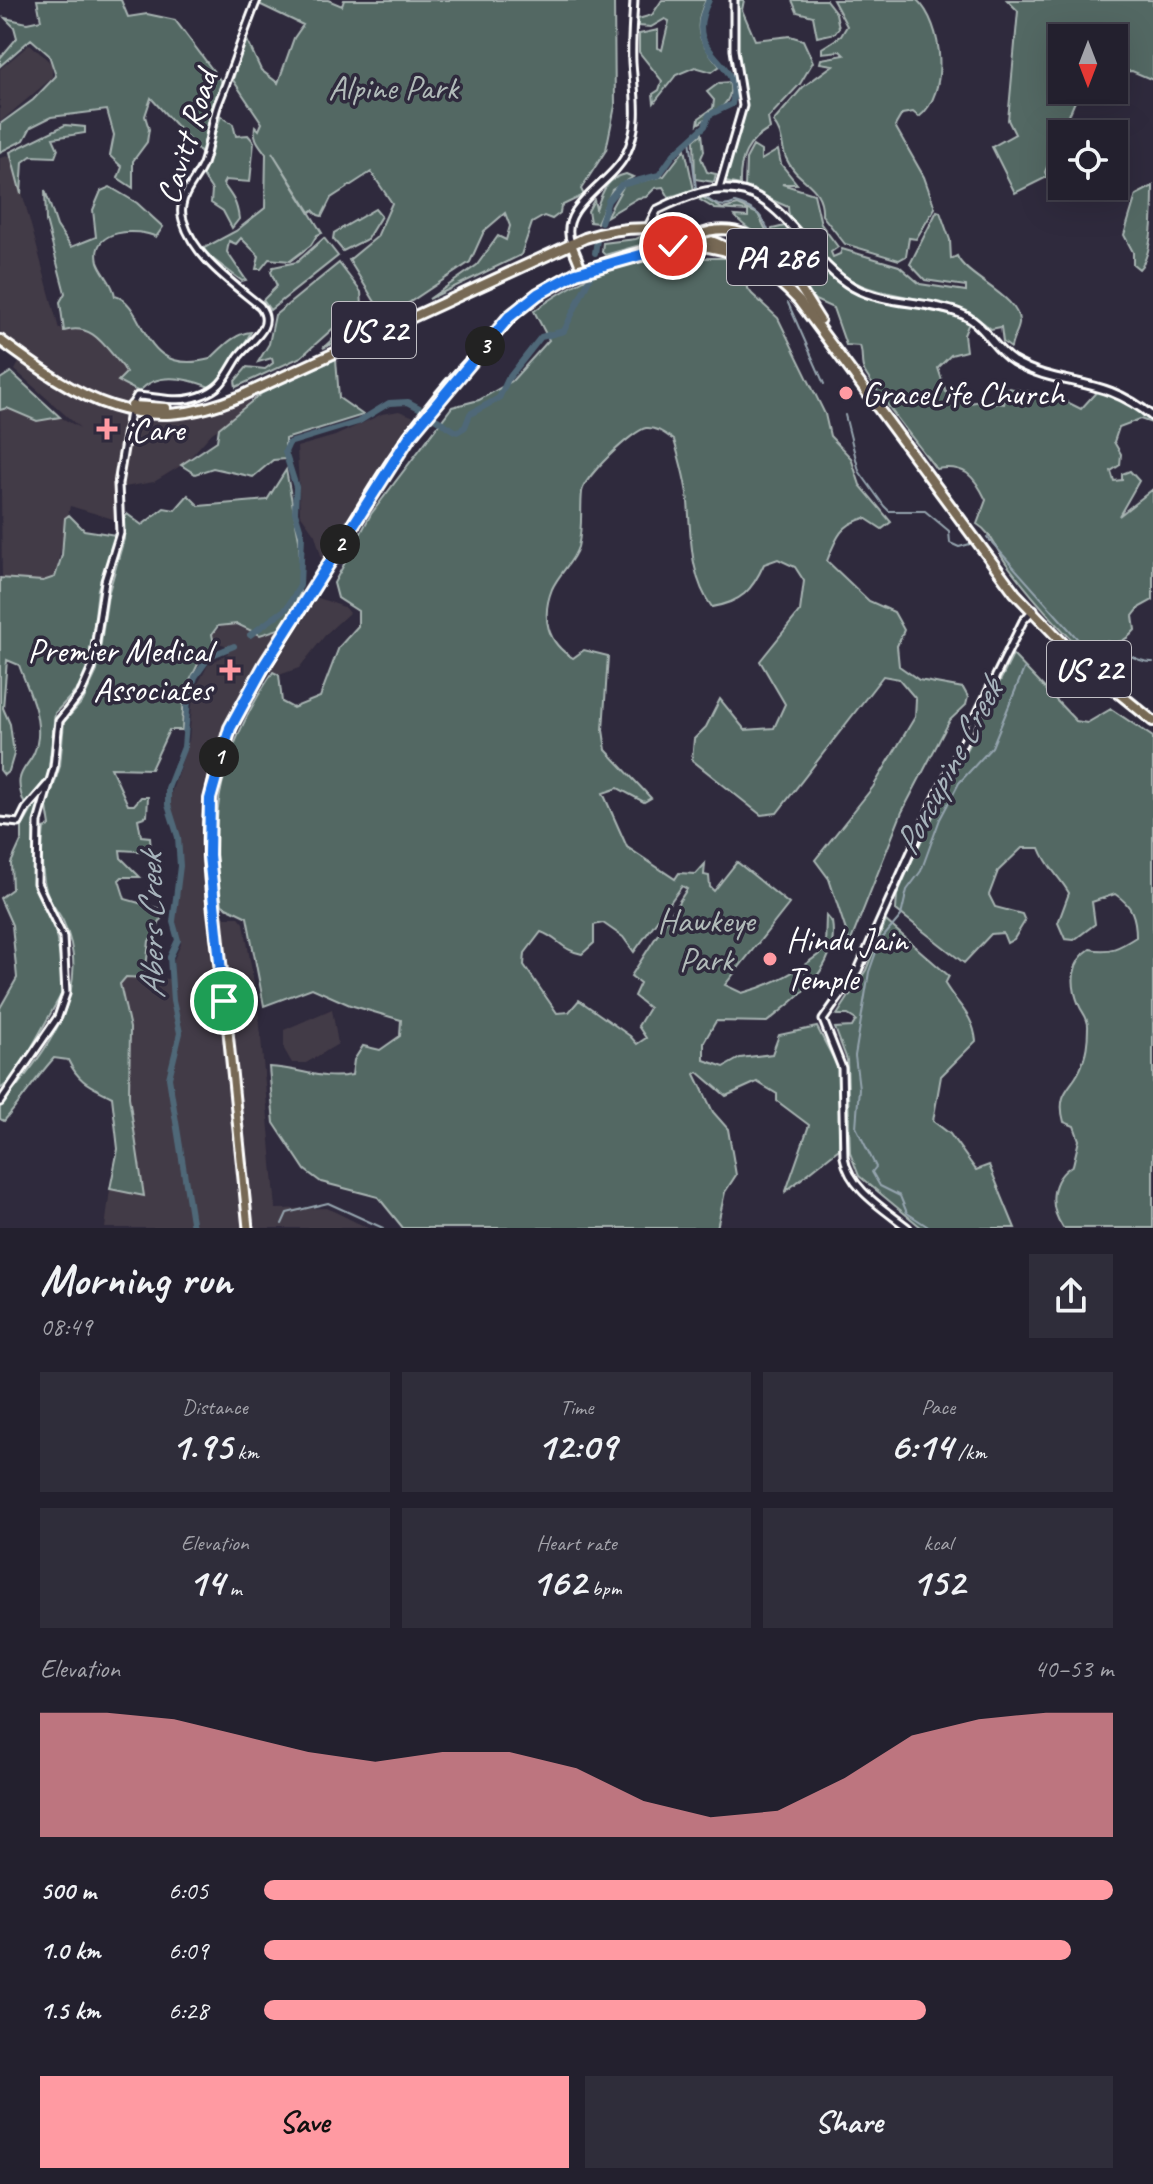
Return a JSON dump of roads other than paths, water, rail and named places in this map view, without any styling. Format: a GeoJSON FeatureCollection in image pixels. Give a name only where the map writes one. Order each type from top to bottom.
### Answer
{"type":"FeatureCollection","features":[{"type":"Feature","properties":{"kind":"highway","name":"US 22"},"geometry":{"type":"LineString","coordinates":[[130,408],[184,407],[226,398],[604,227],[648,225],[693,229],[741,249],[784,280],[820,320],[1033,610],[1153,718]]}},
{"type":"Feature","properties":{"kind":"highway","name":"US 22"},"geometry":{"type":"LineString","coordinates":[[648,225],[708,239],[761,266],[811,314],[1033,610]]}},
{"type":"Feature","properties":{"kind":"highway","name":"US 22"},"geometry":{"type":"LineString","coordinates":[[0,338],[75,393],[130,408],[182,413],[235,399],[556,250],[570,240]]}},
{"type":"Feature","properties":{"kind":"main road"},"geometry":{"type":"LineString","coordinates":[[648,225],[659,209],[700,193],[719,189],[740,191],[769,203],[812,254],[862,291],[958,312],[977,323],[1003,354],[1019,364],[1108,388],[1153,417]]}},
{"type":"Feature","properties":{"kind":"main road","name":"PA 286"},"geometry":{"type":"LineString","coordinates":[[248,1228],[208,834],[210,799],[221,751],[245,699],[356,517],[410,436],[520,302],[581,268],[710,231],[734,230],[761,241],[820,320]]}},
{"type":"Feature","properties":{"kind":"main road"},"geometry":{"type":"LineString","coordinates":[[570,240],[581,268]]}},
{"type":"Feature","properties":{"kind":"main road","name":"PA 286"},"geometry":{"type":"LineString","coordinates":[[581,268],[651,249],[685,245],[718,249],[761,266]]}},
{"type":"Feature","properties":{"kind":"main road"},"geometry":{"type":"LineString","coordinates":[[556,250],[576,256]]}},
{"type":"Feature","properties":{"kind":"street","name":"Cavitt Road"},"geometry":{"type":"LineString","coordinates":[[130,408],[137,396],[176,401],[213,390],[227,380],[238,356],[265,325],[266,315],[260,306],[198,252],[182,214],[189,184],[202,166],[218,104],[229,83],[236,52],[257,0]]}},
{"type":"Feature","properties":{"kind":"street"},"geometry":{"type":"LineString","coordinates":[[570,240],[569,218],[616,172],[633,136],[636,122],[632,47],[634,0]]}},
{"type":"Feature","properties":{"kind":"street"},"geometry":{"type":"LineString","coordinates":[[719,189],[743,106],[734,50],[734,0]]}},
{"type":"Feature","properties":{"kind":"street"},"geometry":{"type":"LineString","coordinates":[[0,1102],[58,1017],[66,994],[63,937],[41,895],[36,876],[38,822],[49,784],[59,721],[81,693],[92,668],[105,581],[120,533],[118,484],[130,408]]}},
{"type":"Feature","properties":{"kind":"street"},"geometry":{"type":"LineString","coordinates":[[908,1228],[854,1183],[844,1162],[842,1068],[823,1020],[858,970],[927,816],[1023,621],[1033,610]]}},
{"type":"Feature","properties":{"kind":"street"},"geometry":{"type":"LineString","coordinates":[[0,821],[19,823],[26,809],[49,784]]}},
{"type":"Feature","properties":{"kind":"waterway","name":"Abers Creek"},"geometry":{"type":"LineString","coordinates":[[601,222],[608,201],[621,185],[659,175],[674,154],[705,126],[709,115],[732,104],[733,88],[729,75],[706,45],[702,34],[702,19],[709,0]]}},
{"type":"Feature","properties":{"kind":"waterway"},"geometry":{"type":"LineString","coordinates":[[690,139],[696,188],[718,205],[735,203],[755,211],[763,219],[771,238],[782,244],[791,266]]}},
{"type":"Feature","properties":{"kind":"waterway","name":"Abers Creek"},"geometry":{"type":"LineString","coordinates":[[595,253],[597,240]]}},
{"type":"Feature","properties":{"kind":"waterway","name":"Abers Creek"},"geometry":{"type":"LineString","coordinates":[[431,416],[457,432],[465,427],[470,414],[499,398],[508,379],[541,337],[564,331],[591,275]]}},
{"type":"Feature","properties":{"kind":"waterway"},"geometry":{"type":"LineString","coordinates":[[788,303],[824,384]]}},
{"type":"Feature","properties":{"kind":"waterway","name":"Abers Creek"},"geometry":{"type":"LineString","coordinates":[[250,635],[286,609],[300,586],[302,535],[295,512],[296,487],[285,452],[289,443],[358,422],[389,403],[408,402],[423,410]]}},
{"type":"Feature","properties":{"kind":"waterway"},"geometry":{"type":"LineString","coordinates":[[845,415],[859,471],[884,506],[889,511],[925,511],[949,531],[950,543],[959,547],[970,544]]}},
{"type":"Feature","properties":{"kind":"waterway"},"geometry":{"type":"LineString","coordinates":[[987,537],[1082,644],[1104,645],[1137,659],[1153,662]]}},
{"type":"Feature","properties":{"kind":"waterway","name":"Abers Creek"},"geometry":{"type":"LineString","coordinates":[[193,1228],[169,1078],[180,1033],[173,1001],[170,957],[178,940],[173,922],[180,866],[178,837],[168,805],[168,788],[184,747],[188,699],[195,677],[210,656],[234,646]]}},
{"type":"Feature","properties":{"kind":"waterway","name":"Porcupine Creek"},"geometry":{"type":"LineString","coordinates":[[930,1228],[907,1213],[900,1196],[880,1186],[872,1172],[876,1167],[856,1127],[859,1088],[855,1056],[869,972],[880,941],[901,916],[907,890],[921,871],[940,819],[959,783],[992,747],[1024,669]]}},
{"type":"Feature","properties":{"kind":"waterway"},"geometry":{"type":"LineString","coordinates":[[282,1224],[287,1213],[328,1203],[383,1228]]}},
{"type":"Feature","properties":{"kind":"place","name":"GraceLife Church"},"geometry":{"type":"Point","coordinates":[846,393]}},
{"type":"Feature","properties":{"kind":"place","name":"iCare"},"geometry":{"type":"Point","coordinates":[107,429]}},
{"type":"Feature","properties":{"kind":"place","name":"Premier Medical Associates"},"geometry":{"type":"Point","coordinates":[230,670]}},
{"type":"Feature","properties":{"kind":"place","name":"Hindu Jain Temple"},"geometry":{"type":"Point","coordinates":[770,959]}},
{"type":"Feature","properties":{"kind":"park label","name":"Alpine Park"},"geometry":{"type":"Point","coordinates":[393,87]}},
{"type":"Feature","properties":{"kind":"park label","name":"Hawkeye Park"},"geometry":{"type":"Point","coordinates":[706,940]}}]}
